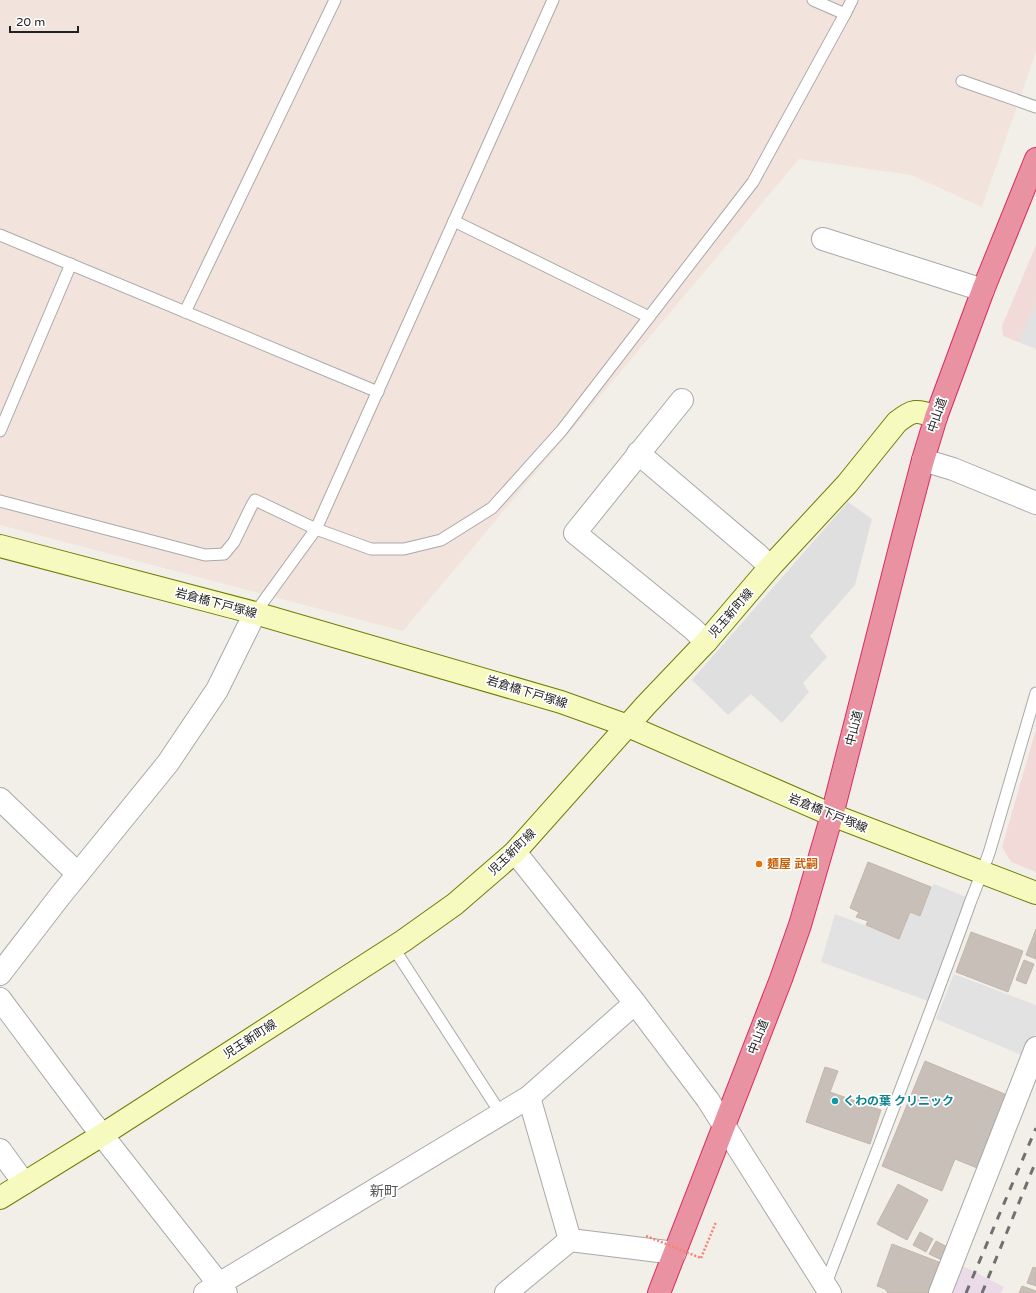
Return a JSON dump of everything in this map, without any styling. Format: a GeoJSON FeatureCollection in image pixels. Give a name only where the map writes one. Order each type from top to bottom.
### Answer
{"type":"FeatureCollection","features":[{"type":"Feature","properties":{"kind":"highway","name":"中山道"},"geometry":{"type":"LineString","coordinates":[[659,1293],[786,966],[800,925],[832,815],[923,460],[936,417],[983,290],[1036,159]]}},
{"type":"Feature","properties":{"kind":"main road","name":"児玉新町線"},"geometry":{"type":"LineString","coordinates":[[0,1198],[102,1135],[393,947],[455,904],[515,852],[646,704],[706,642],[770,568],[847,484],[897,422],[907,415],[919,411],[936,417]]}},
{"type":"Feature","properties":{"kind":"main road","name":"岩倉橋下戸塚線"},"geometry":{"type":"LineString","coordinates":[[0,546],[255,612],[561,702],[628,726],[832,815],[1036,893]]}},
{"type":"Feature","properties":{"kind":"street"},"geometry":{"type":"LineString","coordinates":[[824,238],[983,290]]}},
{"type":"Feature","properties":{"kind":"street"},"geometry":{"type":"LineString","coordinates":[[682,400],[575,533],[693,629],[706,642]]}},
{"type":"Feature","properties":{"kind":"street"},"geometry":{"type":"LineString","coordinates":[[638,453],[758,555],[770,568]]}},
{"type":"Feature","properties":{"kind":"street"},"geometry":{"type":"LineString","coordinates":[[923,460],[954,469],[1036,503]]}},
{"type":"Feature","properties":{"kind":"street"},"geometry":{"type":"LineString","coordinates":[[0,974],[78,874],[168,763],[217,690],[255,612]]}},
{"type":"Feature","properties":{"kind":"street"},"geometry":{"type":"LineString","coordinates":[[0,799],[78,874]]}},
{"type":"Feature","properties":{"kind":"street"},"geometry":{"type":"LineString","coordinates":[[515,852],[635,1003],[708,1100],[826,1290]]}},
{"type":"Feature","properties":{"kind":"street"},"geometry":{"type":"LineString","coordinates":[[0,999],[217,1290],[529,1097],[635,1003]]}},
{"type":"Feature","properties":{"kind":"street"},"geometry":{"type":"LineString","coordinates":[[940,1293],[1036,1048]]}},
{"type":"Feature","properties":{"kind":"street"},"geometry":{"type":"LineString","coordinates":[[529,1097],[570,1240]]}},
{"type":"Feature","properties":{"kind":"street"},"geometry":{"type":"LineString","coordinates":[[0,1150],[24,1183]]}},
{"type":"Feature","properties":{"kind":"street"},"geometry":{"type":"LineString","coordinates":[[506,1293],[570,1240],[675,1253]]}},
{"type":"Feature","properties":{"kind":"lane"},"geometry":{"type":"LineString","coordinates":[[185,312],[335,0]]}},
{"type":"Feature","properties":{"kind":"lane"},"geometry":{"type":"LineString","coordinates":[[255,612],[316,529],[553,0]]}},
{"type":"Feature","properties":{"kind":"lane"},"geometry":{"type":"LineString","coordinates":[[813,0],[845,14]]}},
{"type":"Feature","properties":{"kind":"lane"},"geometry":{"type":"LineString","coordinates":[[0,500],[205,555],[224,554],[234,542],[255,500],[316,529],[371,549],[404,549],[441,540],[492,508],[562,430],[753,182],[852,0]]}},
{"type":"Feature","properties":{"kind":"lane"},"geometry":{"type":"LineString","coordinates":[[962,81],[1036,107]]}},
{"type":"Feature","properties":{"kind":"lane"},"geometry":{"type":"LineString","coordinates":[[454,221],[649,317]]}},
{"type":"Feature","properties":{"kind":"lane"},"geometry":{"type":"LineString","coordinates":[[0,235],[378,392]]}},
{"type":"Feature","properties":{"kind":"lane"},"geometry":{"type":"LineString","coordinates":[[0,431],[71,264]]}},
{"type":"Feature","properties":{"kind":"lane"},"geometry":{"type":"LineString","coordinates":[[826,1290],[990,850],[1036,693]]}},
{"type":"Feature","properties":{"kind":"lane"},"geometry":{"type":"LineString","coordinates":[[393,947],[501,1114]]}},
{"type":"Feature","properties":{"kind":"path"},"geometry":{"type":"LineString","coordinates":[[646,1236],[701,1258],[716,1222]]}},
{"type":"Feature","properties":{"kind":"shaded area"},"geometry":{"type":"Polygon","coordinates":[[[0,0],[1036,0],[1036,52],[982,207],[911,175],[799,159],[403,631],[0,525],[0,0]]]}},
{"type":"Feature","properties":{"kind":"shaded area"},"geometry":{"type":"Polygon","coordinates":[[[1036,245],[1036,349],[1003,336],[1002,326],[1036,245]]]}},
{"type":"Feature","properties":{"kind":"shaded area"},"geometry":{"type":"Polygon","coordinates":[[[1036,301],[1036,349],[1019,342],[1036,301]]]}},
{"type":"Feature","properties":{"kind":"shaded area"},"geometry":{"type":"Polygon","coordinates":[[[848,502],[872,519],[855,585],[810,636],[827,657],[803,683],[809,692],[782,723],[751,694],[728,715],[692,680],[848,502]]]}},
{"type":"Feature","properties":{"kind":"shaded area"},"geometry":{"type":"Polygon","coordinates":[[[1036,729],[1036,872],[1011,862],[1002,847],[1036,729]]]}},
{"type":"Feature","properties":{"kind":"shaded area"},"geometry":{"type":"Polygon","coordinates":[[[934,884],[966,897],[928,1001],[821,962],[835,914],[899,938],[910,912],[920,916],[931,887],[934,884]]]}},
{"type":"Feature","properties":{"kind":"shaded area"},"geometry":{"type":"Polygon","coordinates":[[[954,974],[1036,1005],[1036,1032],[1026,1057],[936,1019],[954,974]]]}},
{"type":"Feature","properties":{"kind":"shaded area"},"geometry":{"type":"Polygon","coordinates":[[[963,1266],[1004,1287],[1001,1293],[952,1293],[963,1266]]]}},
{"type":"Feature","properties":{"kind":"building"},"geometry":{"type":"Polygon","coordinates":[[[868,862],[931,887],[920,916],[910,912],[899,939],[866,925],[868,921],[856,917],[859,912],[850,908],[868,862]]]}},
{"type":"Feature","properties":{"kind":"building"},"geometry":{"type":"Polygon","coordinates":[[[1036,929],[1036,959],[1026,955],[1036,929]]]}},
{"type":"Feature","properties":{"kind":"building"},"geometry":{"type":"Polygon","coordinates":[[[971,932],[1023,951],[1008,992],[956,972],[971,932]]]}},
{"type":"Feature","properties":{"kind":"building"},"geometry":{"type":"Polygon","coordinates":[[[1024,960],[1034,964],[1026,984],[1016,980],[1024,960]]]}},
{"type":"Feature","properties":{"kind":"building"},"geometry":{"type":"Polygon","coordinates":[[[925,1061],[1012,1097],[982,1170],[955,1159],[942,1191],[882,1166],[925,1061]]]}},
{"type":"Feature","properties":{"kind":"building","name":"くわの葉 クリニック"},"geometry":{"type":"Polygon","coordinates":[[[825,1067],[838,1071],[830,1092],[881,1110],[870,1144],[806,1122],[825,1067]]]}},
{"type":"Feature","properties":{"kind":"building"},"geometry":{"type":"Polygon","coordinates":[[[898,1184],[928,1200],[907,1240],[877,1224],[898,1184]]]}},
{"type":"Feature","properties":{"kind":"building"},"geometry":{"type":"Polygon","coordinates":[[[920,1232],[933,1239],[926,1252],[913,1245],[920,1232]]]}},
{"type":"Feature","properties":{"kind":"building"},"geometry":{"type":"Polygon","coordinates":[[[936,1241],[951,1249],[944,1261],[929,1254],[936,1241]]]}},
{"type":"Feature","properties":{"kind":"building"},"geometry":{"type":"Polygon","coordinates":[[[892,1244],[944,1264],[932,1293],[888,1293],[885,1289],[877,1286],[892,1244]]]}},
{"type":"Feature","properties":{"kind":"building"},"geometry":{"type":"Polygon","coordinates":[[[1033,1267],[1036,1268],[1036,1286],[1027,1283],[1033,1267]]]}},
{"type":"Feature","properties":{"kind":"building"},"geometry":{"type":"Polygon","coordinates":[[[1022,1286],[1036,1291],[1036,1293],[1019,1293],[1022,1286]]]}},
{"type":"Feature","properties":{"kind":"railway"},"geometry":{"type":"LineString","coordinates":[[966,1293],[1036,1128]]}},
{"type":"Feature","properties":{"kind":"railway"},"geometry":{"type":"LineString","coordinates":[[982,1293],[1036,1161]]}},
{"type":"Feature","properties":{"kind":"place","name":"麺屋 武嗣"},"geometry":{"type":"Point","coordinates":[759,864]}},
{"type":"Feature","properties":{"kind":"place","name":"くわの葉 クリニック"},"geometry":{"type":"Point","coordinates":[835,1101]}},
{"type":"Feature","properties":{"kind":"district","name":"新町"},"geometry":{"type":"Point","coordinates":[384,1191]}}]}
